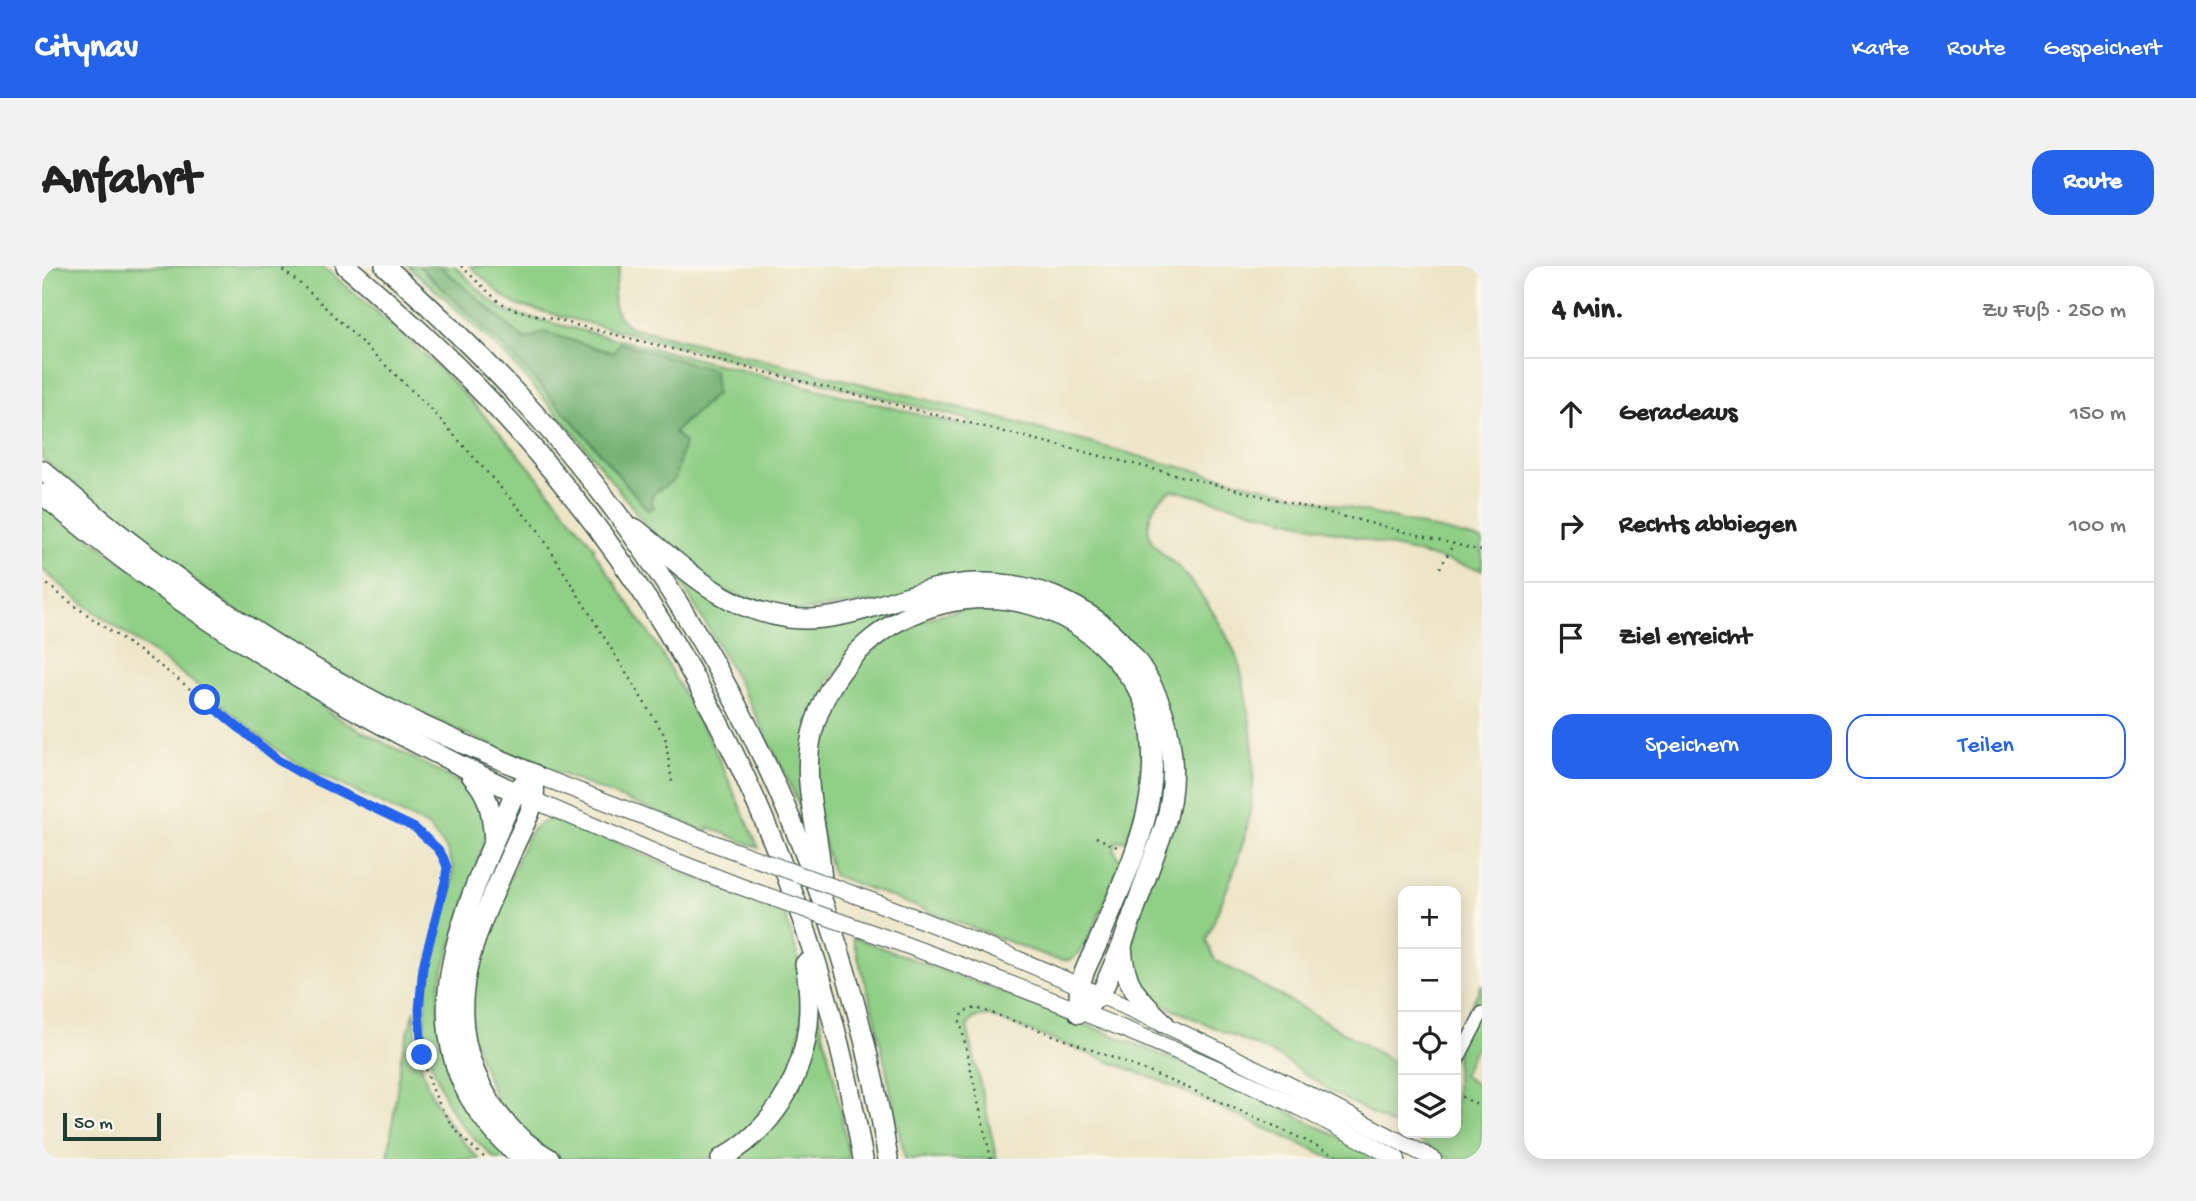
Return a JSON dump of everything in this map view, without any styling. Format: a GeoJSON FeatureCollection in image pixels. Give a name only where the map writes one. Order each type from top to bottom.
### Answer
{"type":"FeatureCollection","features":[{"type":"Feature","properties":{"kind":"highway"},"geometry":{"type":"LineString","coordinates":[[346,266],[400,312],[489,399],[562,483],[624,566],[689,667],[721,726],[772,838],[807,935],[834,1024],[863,1159]]}},
{"type":"Feature","properties":{"kind":"highway"},"geometry":{"type":"LineString","coordinates":[[385,266],[439,314],[520,397],[618,516],[685,615],[747,724],[794,827],[822,903],[854,1002],[888,1159]]}},
{"type":"Feature","properties":{"kind":"highway"},"geometry":{"type":"LineString","coordinates":[[42,470],[111,528],[173,574],[305,661],[395,712],[534,774]]}},
{"type":"Feature","properties":{"kind":"highway"},"geometry":{"type":"LineString","coordinates":[[42,494],[164,590],[221,629],[338,702],[514,792]]}},
{"type":"Feature","properties":{"kind":"highway"},"geometry":{"type":"LineString","coordinates":[[618,516],[704,586],[738,605],[772,615],[813,619],[836,616],[949,586],[996,583],[1055,597],[1105,627],[1136,659],[1161,705],[1169,732],[1172,758],[1169,809],[1122,945],[1101,994],[1079,1013]]}},
{"type":"Feature","properties":{"kind":"highway"},"geometry":{"type":"LineString","coordinates":[[822,903],[822,863],[810,809],[807,779],[814,724],[836,678],[860,649],[889,625],[910,614],[955,600],[1005,600],[1043,609],[1084,630],[1101,644],[1128,674],[1147,712],[1153,765],[1149,811],[1135,853],[1080,985],[1079,1013]]}},
{"type":"Feature","properties":{"kind":"highway"},"geometry":{"type":"LineString","coordinates":[[464,768],[483,788],[490,803],[495,841]]}},
{"type":"Feature","properties":{"kind":"highway"},"geometry":{"type":"LineString","coordinates":[[523,1159],[510,1150],[489,1128],[469,1097],[454,1066],[447,1031],[446,996],[459,931],[514,792],[534,774]]}},
{"type":"Feature","properties":{"kind":"highway"},"geometry":{"type":"LineString","coordinates":[[534,774],[534,801],[475,938],[466,970],[463,1015],[471,1062],[494,1111],[519,1138],[550,1159]]}},
{"type":"Feature","properties":{"kind":"highway"},"geometry":{"type":"LineString","coordinates":[[721,1159],[746,1142],[769,1118],[786,1094],[801,1062],[810,1022],[810,987],[804,959],[807,935]]}},
{"type":"Feature","properties":{"kind":"highway"},"geometry":{"type":"LineString","coordinates":[[1122,945],[1123,965],[1134,994],[1164,1023]]}},
{"type":"Feature","properties":{"kind":"main road"},"geometry":{"type":"LineString","coordinates":[[534,774],[880,904],[1080,985],[1307,1092],[1433,1159]]}},
{"type":"Feature","properties":{"kind":"main road"},"geometry":{"type":"LineString","coordinates":[[514,792],[680,864],[891,940],[1243,1079],[1397,1159]]}},
{"type":"Feature","properties":{"kind":"lane"},"geometry":{"type":"LineString","coordinates":[[1461,1053],[1482,1013]]}},
{"type":"Feature","properties":{"kind":"path"},"geometry":{"type":"LineString","coordinates":[[277,266],[303,286],[430,409],[538,530],[665,736],[672,782]]}},
{"type":"Feature","properties":{"kind":"path"},"geometry":{"type":"LineString","coordinates":[[461,266],[498,301],[512,309],[1482,551]]}},
{"type":"Feature","properties":{"kind":"path"},"geometry":{"type":"LineString","coordinates":[[1440,568],[1454,543]]}},
{"type":"Feature","properties":{"kind":"path"},"geometry":{"type":"LineString","coordinates":[[42,580],[69,603],[195,693],[278,760],[415,828],[438,849],[447,867],[423,967],[419,1010],[422,1055],[436,1097],[447,1118],[460,1135],[486,1159]]}},
{"type":"Feature","properties":{"kind":"path"},"geometry":{"type":"LineString","coordinates":[[1096,837],[1135,853]]}},
{"type":"Feature","properties":{"kind":"path"},"geometry":{"type":"LineString","coordinates":[[992,1159],[961,1021],[964,1011],[976,1008],[1068,1041],[1249,1114],[1343,1159]]}},
{"type":"Feature","properties":{"kind":"path"},"geometry":{"type":"LineString","coordinates":[[1461,1096],[1482,1108]]}},
{"type":"Feature","properties":{"kind":"green space"},"geometry":{"type":"Polygon","coordinates":[[[42,266],[321,266],[333,275],[404,336],[463,392],[531,469],[595,548],[593,550],[656,644],[713,746],[759,848],[709,827],[707,832],[559,773],[366,687],[246,617],[176,567],[108,513],[42,458],[42,266]]]}},
{"type":"Feature","properties":{"kind":"green space"},"geometry":{"type":"Polygon","coordinates":[[[408,266],[419,266],[513,356],[579,428],[648,510],[674,432],[716,394],[619,344],[614,353],[544,332],[525,340],[440,266],[455,266],[492,302],[508,312],[969,427],[970,420],[517,305],[504,297],[470,266],[620,266],[613,300],[621,319],[629,327],[973,411],[1164,463],[1482,540],[1482,570],[1173,490],[1156,505],[1149,520],[1153,543],[1177,566],[1212,611],[1237,658],[1244,684],[1253,744],[1254,774],[1246,829],[1230,882],[1206,940],[1215,960],[1398,1065],[1398,1128],[1330,1091],[1278,1056],[1164,1005],[1143,992],[1132,974],[1131,944],[1179,770],[1088,608],[866,603],[792,612],[723,591],[647,526],[575,434],[512,362],[408,266]]]}},
{"type":"Feature","properties":{"kind":"green space"},"geometry":{"type":"Polygon","coordinates":[[[419,266],[440,266],[525,340],[544,332],[614,353],[619,343],[714,370],[716,394],[674,432],[684,442],[675,479],[653,494],[651,500],[654,508],[648,510],[579,428],[513,356],[419,266]]]}},
{"type":"Feature","properties":{"kind":"green space"},"geometry":{"type":"Polygon","coordinates":[[[42,504],[314,699],[332,715],[473,790],[490,824],[440,981],[439,1030],[513,1159],[495,1159],[460,1124],[446,1101],[428,1054],[425,1032],[427,970],[452,884],[453,867],[447,850],[428,826],[309,769],[277,750],[207,692],[76,598],[42,569],[42,504]]]}},
{"type":"Feature","properties":{"kind":"green space"},"geometry":{"type":"Polygon","coordinates":[[[679,574],[771,622],[916,603],[827,681],[804,809],[801,809],[743,691],[677,576],[679,574]]]}},
{"type":"Feature","properties":{"kind":"green space"},"geometry":{"type":"Polygon","coordinates":[[[984,608],[1024,613],[1069,630],[1117,668],[1140,713],[1141,790],[1128,840],[1116,842],[1114,850],[1121,861],[1106,900],[1084,945],[1077,955],[1069,960],[1052,958],[833,875],[824,843],[815,795],[815,762],[818,735],[828,703],[835,706],[850,672],[859,661],[904,630],[940,614],[984,608]]]}},
{"type":"Feature","properties":{"kind":"green space"},"geometry":{"type":"Polygon","coordinates":[[[553,819],[591,837],[597,834],[743,896],[746,901],[785,914],[800,965],[805,999],[796,1058],[762,1120],[722,1153],[708,1159],[562,1159],[545,1150],[499,1108],[471,1034],[472,982],[505,887],[526,839],[539,825],[553,819]]]}},
{"type":"Feature","properties":{"kind":"green space"},"geometry":{"type":"Polygon","coordinates":[[[852,937],[1042,1007],[1230,1082],[1382,1159],[1334,1159],[1163,1082],[990,1016],[974,1018],[967,1026],[997,1159],[905,1159],[875,1016],[852,937]]]}},
{"type":"Feature","properties":{"kind":"green space"},"geometry":{"type":"Polygon","coordinates":[[[1482,984],[1482,1036],[1462,1075],[1482,1088],[1482,1159],[1449,1159],[1414,1138],[1461,1138],[1461,1026],[1482,984]]]}},
{"type":"Feature","properties":{"kind":"green space"},"geometry":{"type":"Polygon","coordinates":[[[415,1010],[419,1054],[430,1092],[450,1126],[479,1159],[388,1159],[401,1057],[415,1010]]]}},
{"type":"Feature","properties":{"kind":"green space"},"geometry":{"type":"Polygon","coordinates":[[[816,1012],[835,1081],[849,1159],[733,1159],[757,1141],[816,1012]]]}},
{"type":"Feature","properties":{"kind":"route"},"geometry":{"type":"LineString","coordinates":[[205,700],[278,760],[415,828],[443,857],[447,867],[445,882],[423,967],[419,1010],[422,1055]]}}]}
